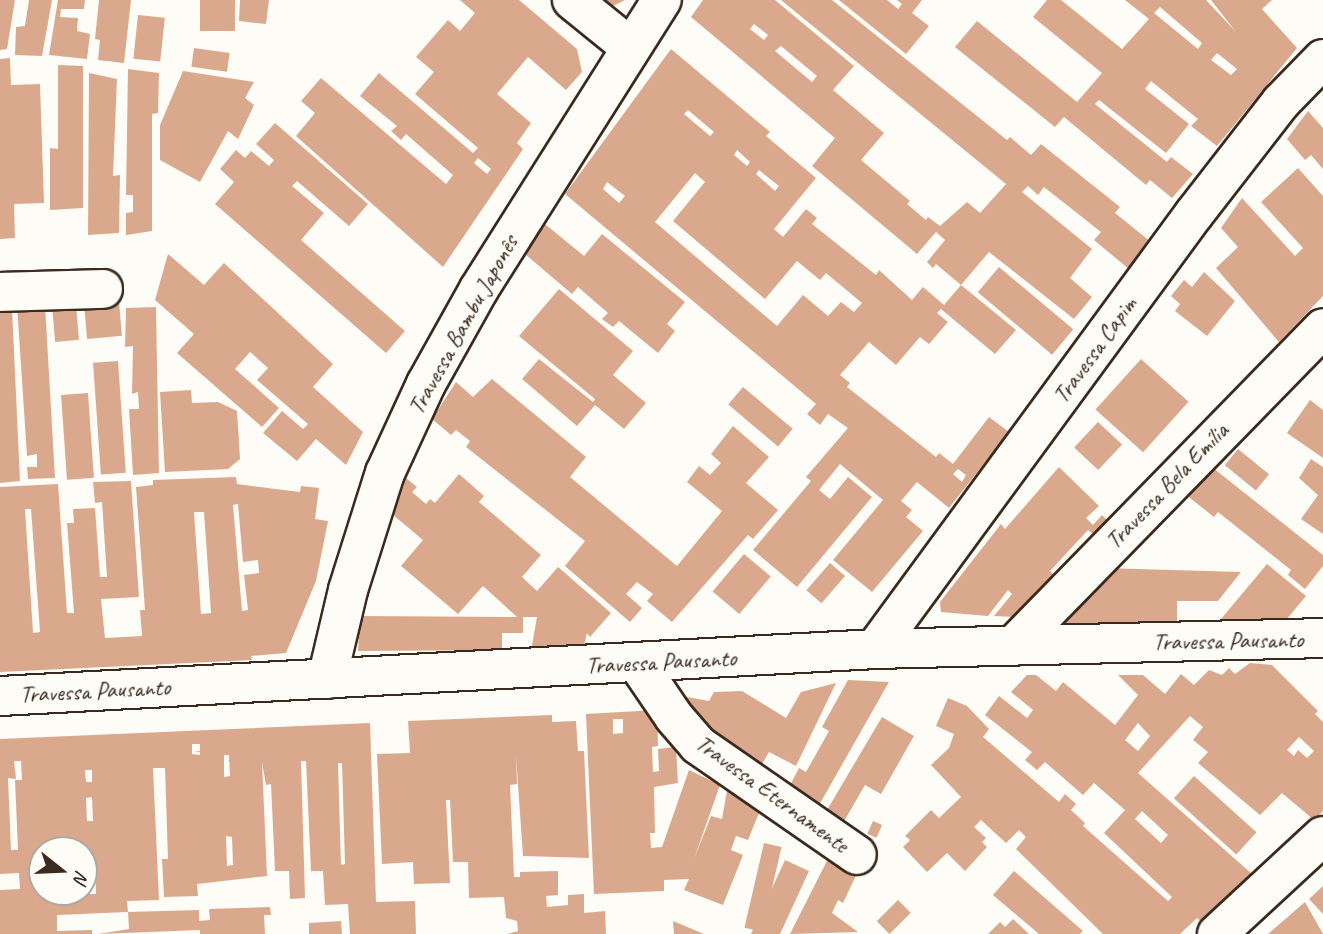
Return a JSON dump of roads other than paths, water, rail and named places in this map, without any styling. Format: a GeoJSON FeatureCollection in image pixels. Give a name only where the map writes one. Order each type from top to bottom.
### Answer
{"type":"FeatureCollection","features":[{"type":"Feature","properties":{"kind":"street"},"geometry":{"type":"LineString","coordinates":[[572,0],[630,47]]}},
{"type":"Feature","properties":{"kind":"street","name":"Travessa Bambu Japonês"},"geometry":{"type":"LineString","coordinates":[[327,679],[348,590],[385,473],[426,384],[630,47],[662,0]]}},
{"type":"Feature","properties":{"kind":"street","name":"Travessa Capim"},"geometry":{"type":"LineString","coordinates":[[875,649],[1202,204],[1281,102],[1323,59]]}},
{"type":"Feature","properties":{"kind":"street"},"geometry":{"type":"LineString","coordinates":[[0,292],[103,289]]}},
{"type":"Feature","properties":{"kind":"street","name":"Travessa Bela Emília"},"geometry":{"type":"LineString","coordinates":[[1013,646],[1323,328]]}},
{"type":"Feature","properties":{"kind":"street","name":"Travessa Pausanto"},"geometry":{"type":"LineString","coordinates":[[0,696],[638,664],[875,649],[1323,638]]}},
{"type":"Feature","properties":{"kind":"street","name":"Travessa Eternamente"},"geometry":{"type":"LineString","coordinates":[[638,664],[674,718],[698,745],[857,855]]}},
{"type":"Feature","properties":{"kind":"street"},"geometry":{"type":"LineString","coordinates":[[1217,934],[1323,836]]}}]}
